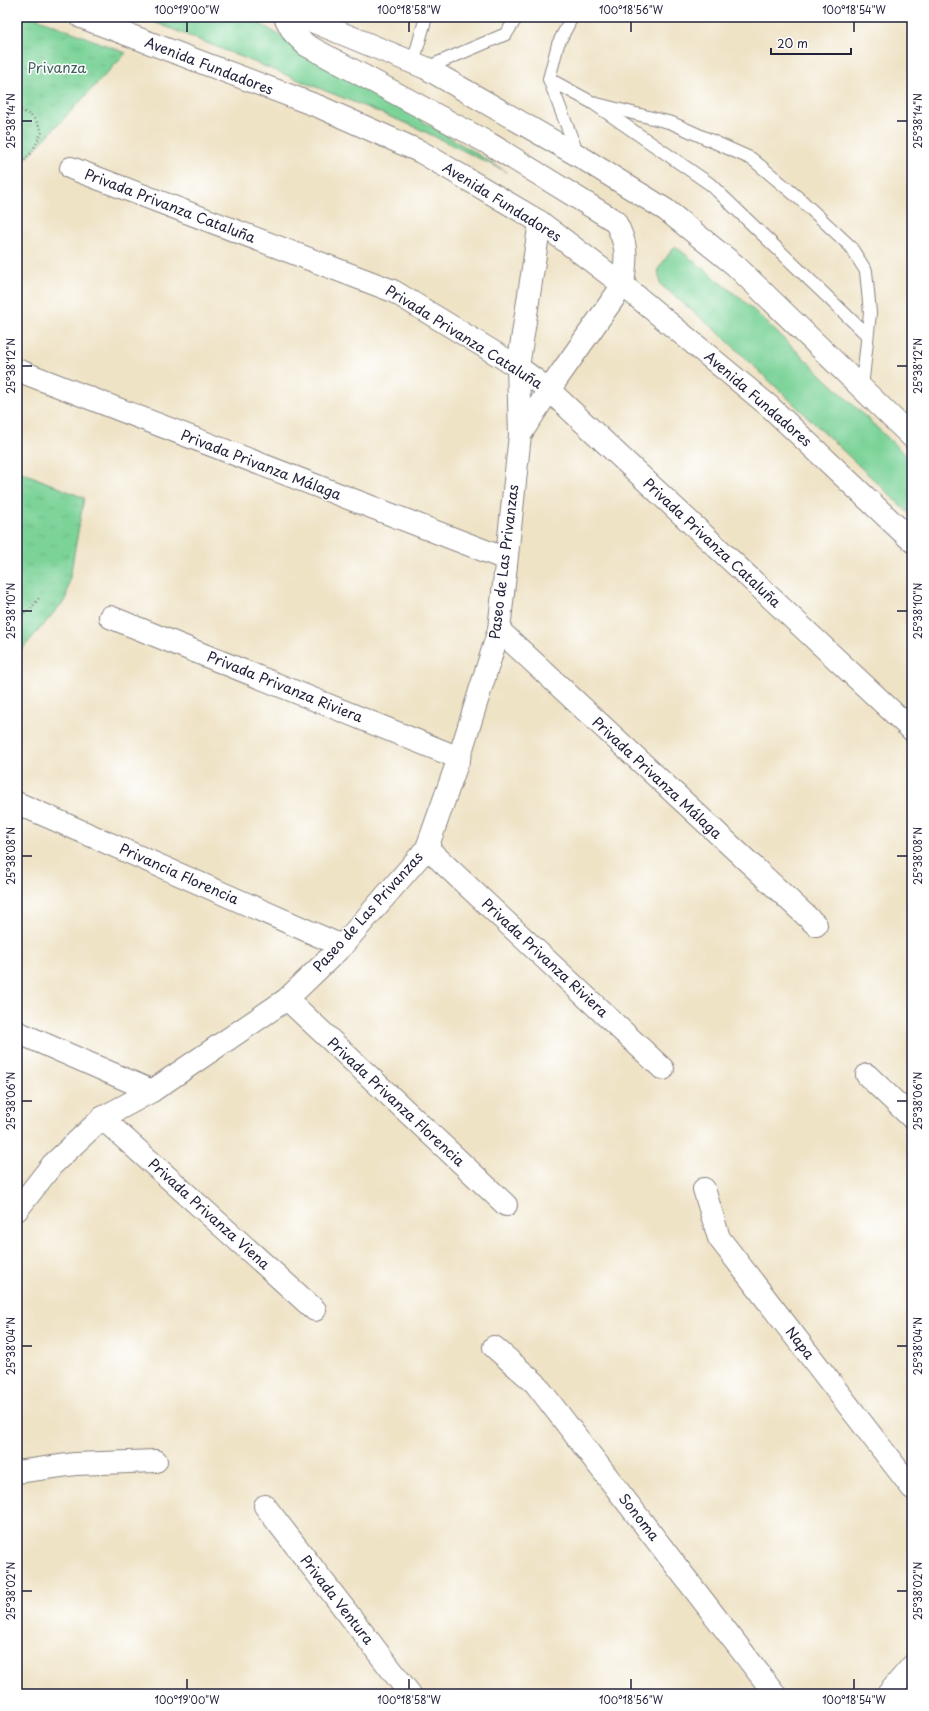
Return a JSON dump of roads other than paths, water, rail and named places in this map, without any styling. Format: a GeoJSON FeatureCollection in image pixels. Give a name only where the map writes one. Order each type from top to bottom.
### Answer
{"type":"FeatureCollection","features":[{"type":"Feature","properties":{"kind":"street","name":"Avenida Fundadores"},"geometry":{"type":"LineString","coordinates":[[81,17],[320,107],[421,152],[540,222],[623,285],[769,406],[912,540]]}},
{"type":"Feature","properties":{"kind":"street"},"geometry":{"type":"LineString","coordinates":[[284,17],[293,32],[306,45],[490,144],[615,221],[624,237],[626,252],[623,285]]}},
{"type":"Feature","properties":{"kind":"street"},"geometry":{"type":"LineString","coordinates":[[302,17],[419,66],[579,156],[666,210],[736,266],[912,437]]}},
{"type":"Feature","properties":{"kind":"street","name":"Privada Privanza Cataluña"},"geometry":{"type":"LineString","coordinates":[[71,168],[393,291],[518,367],[548,390],[912,730]]}},
{"type":"Feature","properties":{"kind":"street","name":"Paseo de Las Privanzas"},"geometry":{"type":"LineString","coordinates":[[17,1210],[52,1165],[102,1118],[152,1091],[287,999],[342,946],[427,848],[459,758],[499,630],[520,435],[518,367],[540,222]]}},
{"type":"Feature","properties":{"kind":"street","name":"Paseo de Las Privanzas"},"geometry":{"type":"LineString","coordinates":[[520,435],[548,390],[623,285]]}},
{"type":"Feature","properties":{"kind":"street","name":"Privada Privanza Málaga"},"geometry":{"type":"LineString","coordinates":[[17,370],[506,559]]}},
{"type":"Feature","properties":{"kind":"street","name":"Privada Privanza Riviera"},"geometry":{"type":"LineString","coordinates":[[110,617],[459,758]]}},
{"type":"Feature","properties":{"kind":"street","name":"Privada Privanza Málaga"},"geometry":{"type":"LineString","coordinates":[[499,630],[816,925]]}},
{"type":"Feature","properties":{"kind":"street","name":"Privancia Florencia"},"geometry":{"type":"LineString","coordinates":[[17,803],[342,946]]}},
{"type":"Feature","properties":{"kind":"street","name":"Privada Privanza Riviera"},"geometry":{"type":"LineString","coordinates":[[427,848],[663,1069]]}},
{"type":"Feature","properties":{"kind":"street","name":"Privada Privanza Florencia"},"geometry":{"type":"LineString","coordinates":[[287,999],[506,1205]]}},
{"type":"Feature","properties":{"kind":"street"},"geometry":{"type":"LineString","coordinates":[[17,1032],[152,1091]]}},
{"type":"Feature","properties":{"kind":"street"},"geometry":{"type":"LineString","coordinates":[[867,1075],[912,1118]]}},
{"type":"Feature","properties":{"kind":"street","name":"Privada Privanza Viena"},"geometry":{"type":"LineString","coordinates":[[102,1118],[315,1310]]}},
{"type":"Feature","properties":{"kind":"street","name":"Napa"},"geometry":{"type":"LineString","coordinates":[[704,1189],[719,1238],[912,1488]]}},
{"type":"Feature","properties":{"kind":"street","name":"Sonoma"},"geometry":{"type":"LineString","coordinates":[[494,1347],[535,1383],[775,1694]]}},
{"type":"Feature","properties":{"kind":"street"},"geometry":{"type":"LineString","coordinates":[[17,1472],[75,1464],[156,1461]]}},
{"type":"Feature","properties":{"kind":"street","name":"Privada Ventura"},"geometry":{"type":"LineString","coordinates":[[265,1506],[410,1694]]}},
{"type":"Feature","properties":{"kind":"street"},"geometry":{"type":"LineString","coordinates":[[888,1694],[912,1666]]}},
{"type":"Feature","properties":{"kind":"lane"},"geometry":{"type":"LineString","coordinates":[[426,17],[419,66],[506,34],[517,17]]}},
{"type":"Feature","properties":{"kind":"lane"},"geometry":{"type":"LineString","coordinates":[[572,17],[558,44],[549,79],[579,156]]}},
{"type":"Feature","properties":{"kind":"lane"},"geometry":{"type":"LineString","coordinates":[[549,79],[593,103],[710,184],[867,335]]}},
{"type":"Feature","properties":{"kind":"lane"},"geometry":{"type":"LineString","coordinates":[[593,103],[672,123],[752,159],[801,200],[850,246],[866,271],[870,313],[862,388]]}},
{"type":"Feature","properties":{"kind":"park label","name":"Privanza"},"geometry":{"type":"Point","coordinates":[57,68]}}]}
